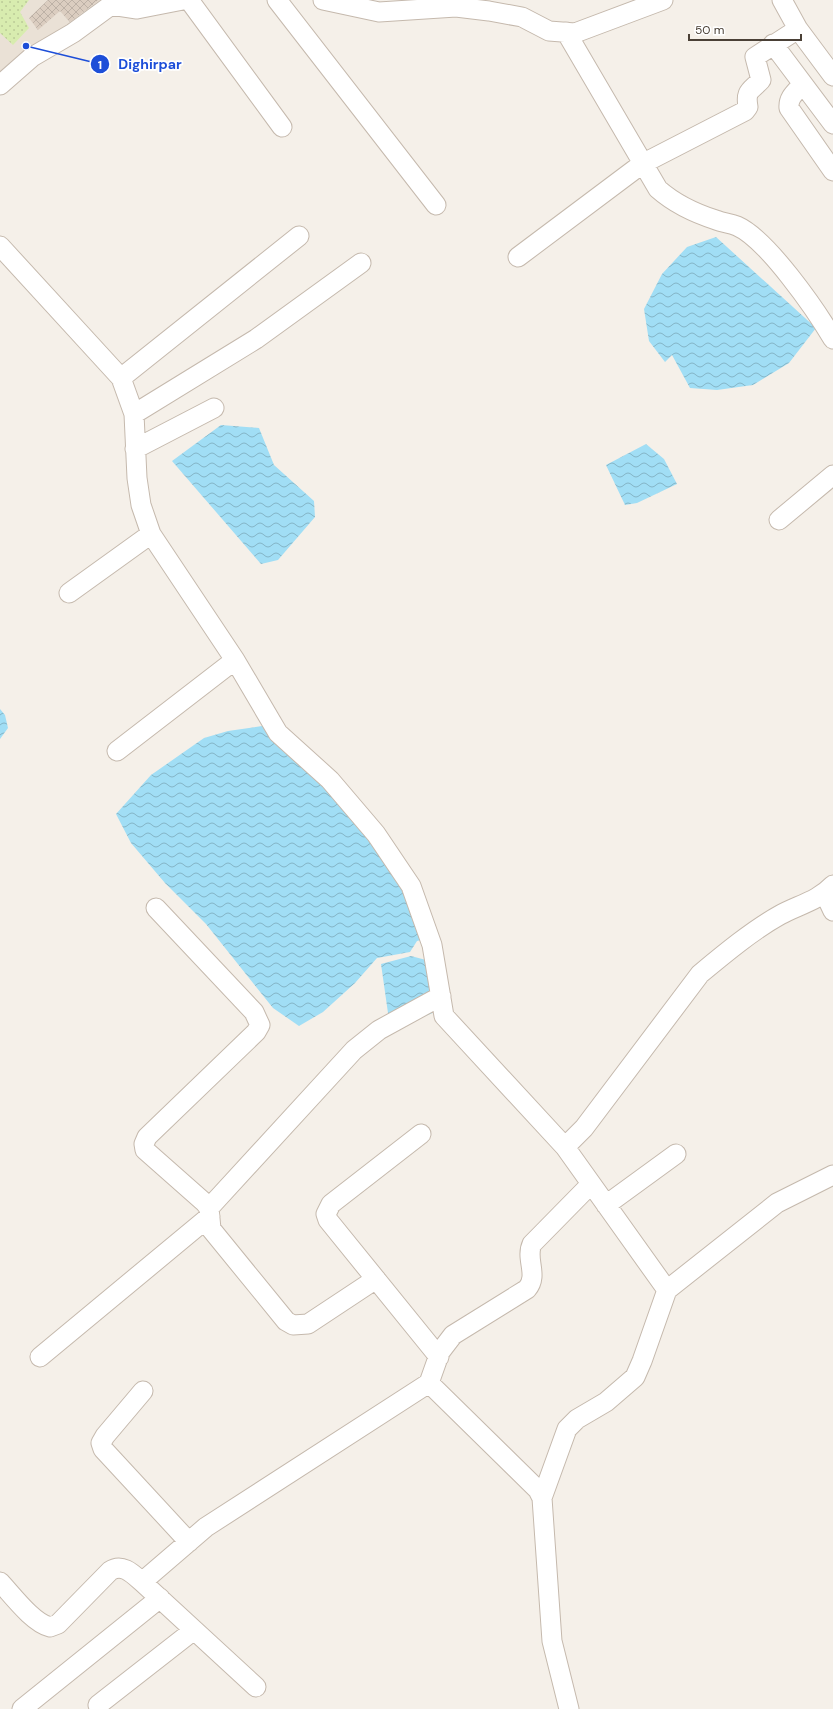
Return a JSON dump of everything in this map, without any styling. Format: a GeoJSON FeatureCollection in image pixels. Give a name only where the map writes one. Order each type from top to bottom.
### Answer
{"type":"FeatureCollection","features":[{"type":"Feature","properties":{"kind":"street"},"geometry":{"type":"LineString","coordinates":[[0,85],[32,58],[72,33],[115,2],[126,9],[137,9],[183,0]]}},
{"type":"Feature","properties":{"kind":"street"},"geometry":{"type":"LineString","coordinates":[[189,0],[282,127]]}},
{"type":"Feature","properties":{"kind":"street"},"geometry":{"type":"LineString","coordinates":[[277,0],[436,205]]}},
{"type":"Feature","properties":{"kind":"street"},"geometry":{"type":"LineString","coordinates":[[323,0],[379,12],[456,7],[520,8],[550,31],[575,33],[663,0]]}},
{"type":"Feature","properties":{"kind":"street"},"geometry":{"type":"LineString","coordinates":[[782,0],[798,29],[833,76]]}},
{"type":"Feature","properties":{"kind":"street"},"geometry":{"type":"LineString","coordinates":[[518,257],[642,164],[745,111],[748,107],[747,95],[749,91],[761,80],[755,57],[798,29]]}},
{"type":"Feature","properties":{"kind":"street"},"geometry":{"type":"LineString","coordinates":[[566,32],[642,164],[658,188],[671,200],[688,210],[737,226],[753,237],[780,265],[821,319],[833,339]]}},
{"type":"Feature","properties":{"kind":"street"},"geometry":{"type":"LineString","coordinates":[[773,44],[833,124]]}},
{"type":"Feature","properties":{"kind":"street"},"geometry":{"type":"LineString","coordinates":[[803,84],[792,95],[789,101],[789,108],[833,171]]}},
{"type":"Feature","properties":{"kind":"street"},"geometry":{"type":"LineString","coordinates":[[121,378],[299,236]]}},
{"type":"Feature","properties":{"kind":"street"},"geometry":{"type":"LineString","coordinates":[[0,246],[121,378],[134,414],[136,478],[141,505],[151,534],[235,660],[278,733],[330,780],[376,834],[411,886],[432,945],[444,1016],[565,1147],[667,1290]]}},
{"type":"Feature","properties":{"kind":"street"},"geometry":{"type":"LineString","coordinates":[[134,414],[256,339],[361,263]]}},
{"type":"Feature","properties":{"kind":"street"},"geometry":{"type":"LineString","coordinates":[[135,449],[214,408]]}},
{"type":"Feature","properties":{"kind":"street"},"geometry":{"type":"LineString","coordinates":[[780,520],[833,475]]}},
{"type":"Feature","properties":{"kind":"street"},"geometry":{"type":"LineString","coordinates":[[69,593],[151,534]]}},
{"type":"Feature","properties":{"kind":"street"},"geometry":{"type":"LineString","coordinates":[[117,751],[235,660]]}},
{"type":"Feature","properties":{"kind":"street"},"geometry":{"type":"LineString","coordinates":[[565,1147],[584,1128],[700,974],[722,955],[780,915],[829,890],[833,911]]}},
{"type":"Feature","properties":{"kind":"street"},"geometry":{"type":"LineString","coordinates":[[156,908],[254,1012],[260,1025],[256,1032],[147,1137],[144,1144],[145,1150],[205,1203],[209,1212],[212,1228],[286,1321],[293,1325],[308,1324],[376,1279]]}},
{"type":"Feature","properties":{"kind":"street"},"geometry":{"type":"LineString","coordinates":[[40,1357],[209,1212],[354,1050],[379,1030],[441,996]]}},
{"type":"Feature","properties":{"kind":"street"},"geometry":{"type":"LineString","coordinates":[[421,1134],[327,1209],[326,1214],[328,1220],[439,1357]]}},
{"type":"Feature","properties":{"kind":"street"},"geometry":{"type":"LineString","coordinates":[[606,1205],[676,1154]]}},
{"type":"Feature","properties":{"kind":"street"},"geometry":{"type":"LineString","coordinates":[[542,1498],[567,1429],[576,1419],[606,1402],[635,1377],[667,1290],[778,1203],[833,1175]]}},
{"type":"Feature","properties":{"kind":"street"},"geometry":{"type":"LineString","coordinates":[[142,1582],[215,1521],[429,1383],[446,1342],[454,1335],[532,1284],[533,1275],[529,1250],[532,1244],[591,1184]]}},
{"type":"Feature","properties":{"kind":"street"},"geometry":{"type":"LineString","coordinates":[[429,1383],[538,1490],[542,1498],[552,1641],[569,1709]]}},
{"type":"Feature","properties":{"kind":"street"},"geometry":{"type":"LineString","coordinates":[[143,1391],[105,1436],[101,1443],[103,1449],[189,1542]]}},
{"type":"Feature","properties":{"kind":"street"},"geometry":{"type":"LineString","coordinates":[[0,1582],[36,1620],[44,1626],[50,1627],[58,1624],[116,1567],[123,1568],[160,1598],[256,1687]]}},
{"type":"Feature","properties":{"kind":"street"},"geometry":{"type":"LineString","coordinates":[[22,1709],[160,1598]]}},
{"type":"Feature","properties":{"kind":"street"},"geometry":{"type":"LineString","coordinates":[[98,1705],[194,1630]]}},
{"type":"Feature","properties":{"kind":"shaded area"},"geometry":{"type":"Polygon","coordinates":[[[0,0],[119,0],[0,84],[0,0]]]}},
{"type":"Feature","properties":{"kind":"green space"},"geometry":{"type":"Polygon","coordinates":[[[0,0],[29,0],[20,12],[29,28],[13,45],[0,33],[0,0]]]}},
{"type":"Feature","properties":{"kind":"water"},"geometry":{"type":"Polygon","coordinates":[[[716,237],[816,328],[789,363],[753,385],[717,390],[690,388],[672,355],[665,362],[649,341],[644,309],[662,274],[687,247],[716,237]]]}},
{"type":"Feature","properties":{"kind":"water"},"geometry":{"type":"Polygon","coordinates":[[[221,425],[259,428],[274,465],[314,501],[315,517],[278,560],[261,564],[172,461],[221,425]]]}},
{"type":"Feature","properties":{"kind":"water"},"geometry":{"type":"Polygon","coordinates":[[[646,444],[664,459],[677,484],[637,503],[625,505],[606,465],[646,444]]]}},
{"type":"Feature","properties":{"kind":"water"},"geometry":{"type":"Polygon","coordinates":[[[0,709],[5,715],[8,728],[0,739],[0,709]]]}},
{"type":"Feature","properties":{"kind":"water"},"geometry":{"type":"Polygon","coordinates":[[[262,726],[311,762],[411,886],[421,940],[417,941],[410,952],[377,958],[355,983],[323,1012],[299,1026],[273,1008],[206,924],[165,883],[131,843],[116,814],[151,775],[204,738],[228,731],[262,726]]]}},
{"type":"Feature","properties":{"kind":"water"},"geometry":{"type":"Polygon","coordinates":[[[411,956],[426,960],[435,1012],[406,1024],[389,1020],[381,964],[411,956]]]}},
{"type":"Feature","properties":{"kind":"building"},"geometry":{"type":"Polygon","coordinates":[[[48,0],[99,0],[70,22],[60,11],[38,30],[29,18],[48,0]]]}},
{"type":"Feature","properties":{"kind":"place","name":"Dighirpar"},"geometry":{"type":"Point","coordinates":[26,46]}}]}
